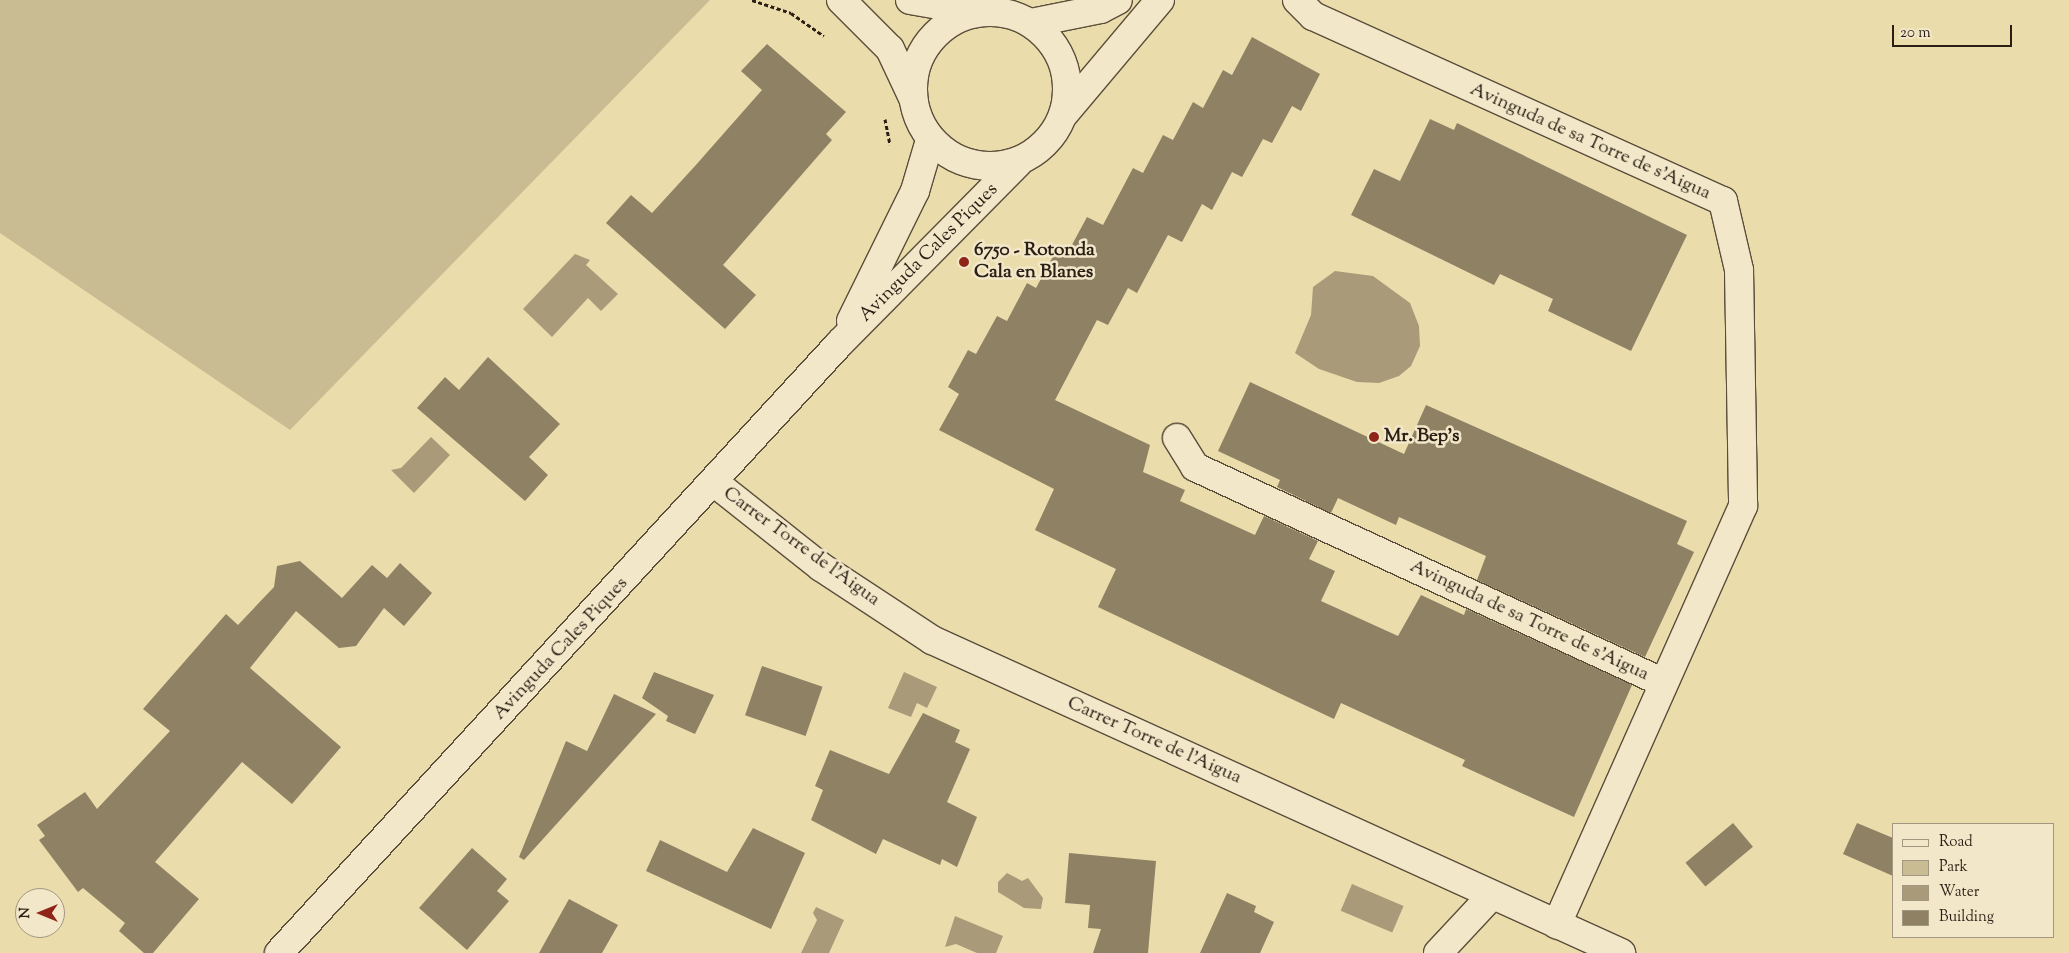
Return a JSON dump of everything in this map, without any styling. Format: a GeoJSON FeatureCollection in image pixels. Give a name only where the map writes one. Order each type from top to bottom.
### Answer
{"type":"FeatureCollection","features":[{"type":"Feature","properties":{"kind":"street"},"geometry":{"type":"LineString","coordinates":[[841,0],[890,49],[930,140],[962,163],[989,168],[1018,163],[1048,142],[1064,114],[1160,0]]}},
{"type":"Feature","properties":{"kind":"street"},"geometry":{"type":"LineString","coordinates":[[910,0],[980,12],[1007,13],[1032,23],[1055,46],[1067,76],[1064,114]]}},
{"type":"Feature","properties":{"kind":"street"},"geometry":{"type":"LineString","coordinates":[[1032,23],[1101,9],[1118,0]]}},
{"type":"Feature","properties":{"kind":"street","name":"Avinguda de sa Torre de s'Aigua"},"geometry":{"type":"LineString","coordinates":[[1177,438],[1195,468],[1664,683],[1743,506],[1739,270],[1723,201],[1313,16],[1297,0]]}},
{"type":"Feature","properties":{"kind":"street"},"geometry":{"type":"LineString","coordinates":[[914,102],[912,80],[925,46],[961,16],[980,12]]}},
{"type":"Feature","properties":{"kind":"street","name":"Avinguda Cales Piques"},"geometry":{"type":"LineString","coordinates":[[840,343],[915,191],[930,140]]}},
{"type":"Feature","properties":{"kind":"street","name":"Avinguda Cales Piques"},"geometry":{"type":"LineString","coordinates":[[279,953],[715,483],[840,343],[1018,163]]}},
{"type":"Feature","properties":{"kind":"street","name":"Carrer Torre de l'Aigua"},"geometry":{"type":"LineString","coordinates":[[715,483],[821,567],[932,640],[1621,953]]}},
{"type":"Feature","properties":{"kind":"street"},"geometry":{"type":"LineString","coordinates":[[1557,924],[1664,683]]}},
{"type":"Feature","properties":{"kind":"street"},"geometry":{"type":"LineString","coordinates":[[1438,953],[1492,895]]}},
{"type":"Feature","properties":{"kind":"path"},"geometry":{"type":"LineString","coordinates":[[752,0],[791,13],[827,38]]}},
{"type":"Feature","properties":{"kind":"path"},"geometry":{"type":"LineString","coordinates":[[883,113],[889,152]]}},
{"type":"Feature","properties":{"kind":"green space"},"geometry":{"type":"Polygon","coordinates":[[[0,0],[710,0],[290,430],[0,233],[0,0]]]}},
{"type":"Feature","properties":{"kind":"water"},"geometry":{"type":"Polygon","coordinates":[[[575,254],[590,260],[586,265],[618,294],[601,311],[588,298],[552,337],[523,309],[575,254]]]}},
{"type":"Feature","properties":{"kind":"water"},"geometry":{"type":"Polygon","coordinates":[[[1335,271],[1373,276],[1410,303],[1419,326],[1420,346],[1411,366],[1399,376],[1379,383],[1357,382],[1319,369],[1295,353],[1311,315],[1313,287],[1335,271]]]}},
{"type":"Feature","properties":{"kind":"water"},"geometry":{"type":"Polygon","coordinates":[[[431,437],[450,455],[414,493],[391,470],[401,468],[431,437]]]}},
{"type":"Feature","properties":{"kind":"water"},"geometry":{"type":"Polygon","coordinates":[[[904,672],[937,687],[927,708],[917,703],[911,717],[888,708],[904,672]]]}},
{"type":"Feature","properties":{"kind":"water"},"geometry":{"type":"Polygon","coordinates":[[[1007,873],[1022,881],[1028,878],[1043,898],[1041,909],[1024,908],[998,892],[998,882],[1007,873]]]}},
{"type":"Feature","properties":{"kind":"water"},"geometry":{"type":"Polygon","coordinates":[[[1352,884],[1404,906],[1392,933],[1341,911],[1352,884]]]}},
{"type":"Feature","properties":{"kind":"water"},"geometry":{"type":"Polygon","coordinates":[[[816,907],[844,920],[829,953],[801,953],[817,920],[813,913],[816,907]]]}},
{"type":"Feature","properties":{"kind":"water"},"geometry":{"type":"Polygon","coordinates":[[[955,916],[1003,936],[996,953],[977,953],[956,944],[945,947],[955,916]]]}},
{"type":"Feature","properties":{"kind":"building"},"geometry":{"type":"Polygon","coordinates":[[[1252,37],[1320,74],[1301,111],[1292,106],[1272,143],[1263,139],[1242,177],[1232,172],[1212,210],[1202,204],[1182,242],[1168,235],[1137,293],[1128,288],[1108,325],[1097,320],[1055,400],[1150,445],[1143,472],[1185,490],[1180,501],[1255,535],[1264,516],[1318,541],[1309,559],[1335,571],[1321,601],[1398,636],[1421,595],[1464,615],[1466,609],[1632,685],[1574,817],[1462,766],[1465,760],[1341,703],[1334,719],[1098,607],[1116,569],[1035,530],[1054,489],[939,430],[959,394],[948,387],[968,350],[976,354],[997,316],[1007,321],[1027,283],[1036,288],[1057,249],[1067,254],[1087,217],[1103,225],[1133,168],[1143,173],[1163,135],[1173,140],[1193,102],[1203,108],[1223,70],[1232,75],[1252,37]]]}},
{"type":"Feature","properties":{"kind":"building"},"geometry":{"type":"Polygon","coordinates":[[[767,44],[846,112],[826,134],[832,140],[723,265],[756,295],[725,329],[606,223],[631,195],[652,213],[695,166],[762,90],[741,71],[767,44]]]}},
{"type":"Feature","properties":{"kind":"building"},"geometry":{"type":"Polygon","coordinates":[[[1430,119],[1454,130],[1457,123],[1687,235],[1631,351],[1548,311],[1553,299],[1500,274],[1494,285],[1351,215],[1374,169],[1400,181],[1430,119]]]}},
{"type":"Feature","properties":{"kind":"building"},"geometry":{"type":"Polygon","coordinates":[[[488,357],[560,424],[529,457],[548,475],[525,501],[417,408],[445,377],[459,390],[488,357]]]}},
{"type":"Feature","properties":{"kind":"building"},"geometry":{"type":"Polygon","coordinates":[[[1250,382],[1404,454],[1426,405],[1687,521],[1677,544],[1694,552],[1645,657],[1477,580],[1486,556],[1399,517],[1396,525],[1338,498],[1331,513],[1277,487],[1280,480],[1218,451],[1250,382]]]}},
{"type":"Feature","properties":{"kind":"building"},"geometry":{"type":"Polygon","coordinates":[[[300,561],[342,598],[372,565],[387,578],[400,563],[432,593],[404,626],[384,608],[356,646],[339,648],[296,611],[250,668],[341,747],[292,804],[242,762],[155,862],[199,899],[153,953],[144,953],[119,931],[125,923],[83,888],[78,892],[39,840],[45,836],[37,825],[85,792],[97,809],[170,731],[143,709],[226,614],[238,625],[274,587],[277,566],[300,561]]]}},
{"type":"Feature","properties":{"kind":"building"},"geometry":{"type":"Polygon","coordinates":[[[762,666],[823,687],[806,736],[745,715],[762,666]]]}},
{"type":"Feature","properties":{"kind":"building"},"geometry":{"type":"Polygon","coordinates":[[[654,672],[714,695],[695,734],[666,721],[668,716],[642,698],[654,672]]]}},
{"type":"Feature","properties":{"kind":"building"},"geometry":{"type":"Polygon","coordinates":[[[614,694],[656,714],[524,860],[519,857],[566,741],[587,751],[614,694]]]}},
{"type":"Feature","properties":{"kind":"building"},"geometry":{"type":"Polygon","coordinates":[[[923,713],[960,730],[955,742],[970,749],[947,802],[977,817],[957,867],[942,859],[940,865],[883,839],[876,854],[811,820],[823,790],[815,786],[830,750],[889,774],[923,713]]]}},
{"type":"Feature","properties":{"kind":"building"},"geometry":{"type":"Polygon","coordinates":[[[1733,823],[1753,847],[1705,887],[1686,863],[1733,823]]]}},
{"type":"Feature","properties":{"kind":"building"},"geometry":{"type":"Polygon","coordinates":[[[1857,823],[1892,838],[1892,876],[1843,854],[1857,823]]]}},
{"type":"Feature","properties":{"kind":"building"},"geometry":{"type":"Polygon","coordinates":[[[753,828],[805,853],[771,929],[646,871],[660,840],[727,872],[753,828]]]}},
{"type":"Feature","properties":{"kind":"building"},"geometry":{"type":"Polygon","coordinates":[[[472,848],[507,879],[497,891],[509,901],[467,950],[419,908],[472,848]]]}},
{"type":"Feature","properties":{"kind":"building"},"geometry":{"type":"Polygon","coordinates":[[[1069,853],[1156,861],[1148,953],[1093,953],[1101,929],[1088,928],[1090,905],[1065,903],[1069,853]]]}},
{"type":"Feature","properties":{"kind":"building"},"geometry":{"type":"Polygon","coordinates":[[[1227,893],[1256,906],[1254,912],[1274,922],[1260,953],[1200,953],[1227,893]]]}},
{"type":"Feature","properties":{"kind":"building"},"geometry":{"type":"Polygon","coordinates":[[[569,899],[618,925],[602,953],[539,953],[569,899]]]}},
{"type":"Feature","properties":{"kind":"place","name":"6750 - Rotonda Cala en Blanes"},"geometry":{"type":"Point","coordinates":[964,262]}},
{"type":"Feature","properties":{"kind":"place","name":"Mr. Bep's"},"geometry":{"type":"Point","coordinates":[1374,437]}}]}
